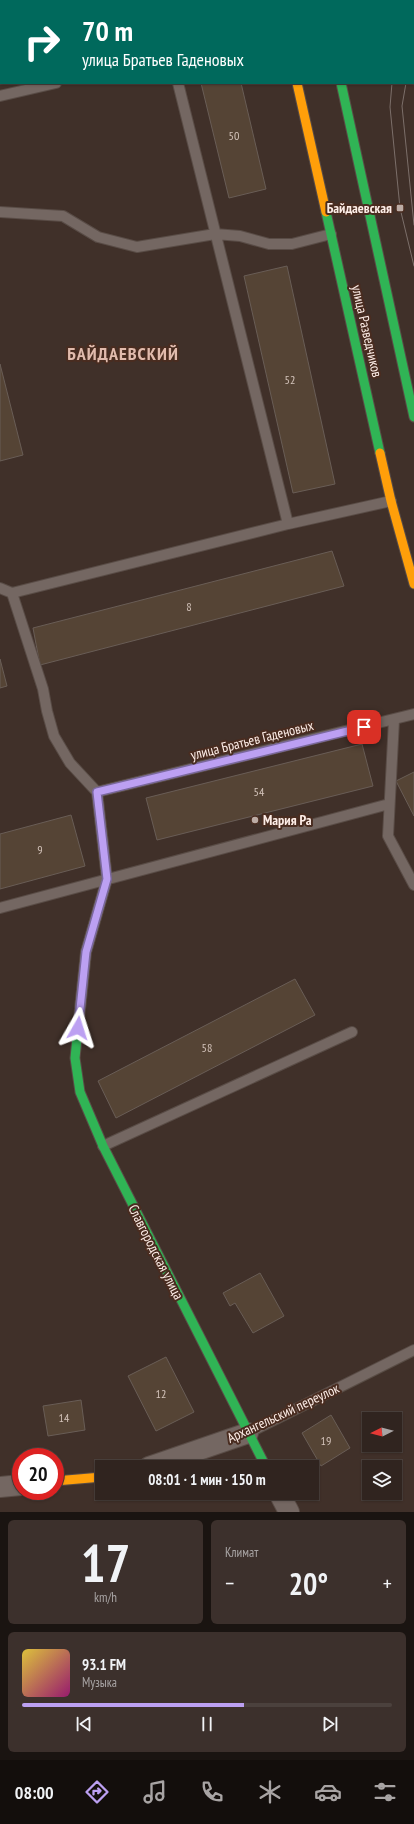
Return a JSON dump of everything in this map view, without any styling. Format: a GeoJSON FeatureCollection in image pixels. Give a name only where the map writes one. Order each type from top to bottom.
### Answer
{"type":"FeatureCollection","features":[{"type":"Feature","properties":{"kind":"main road","name":"улица Разведчиков"},"geometry":{"type":"LineString","coordinates":[[297,84],[391,501],[414,584]]}},
{"type":"Feature","properties":{"kind":"main road","name":"улица Разведчиков"},"geometry":{"type":"LineString","coordinates":[[341,84],[414,417]]}},
{"type":"Feature","properties":{"kind":"main road","name":"Славгородская улица"},"geometry":{"type":"LineString","coordinates":[[78,1028],[75,1058],[80,1092],[103,1146],[262,1460]]}},
{"type":"Feature","properties":{"kind":"main road"},"geometry":{"type":"LineString","coordinates":[[64,1481],[95,1478]]}},
{"type":"Feature","properties":{"kind":"street","name":"Архангельский переулок"},"geometry":{"type":"LineString","coordinates":[[169,1460],[248,1433]]}},
{"type":"Feature","properties":{"kind":"street"},"geometry":{"type":"LineString","coordinates":[[0,1487],[12,1486]]}},
{"type":"Feature","properties":{"kind":"street"},"geometry":{"type":"LineString","coordinates":[[283,1500],[289,1512]]}},
{"type":"Feature","properties":{"kind":"lane"},"geometry":{"type":"LineString","coordinates":[[0,96],[52,84]]}},
{"type":"Feature","properties":{"kind":"lane"},"geometry":{"type":"LineString","coordinates":[[178,84],[288,524]]}},
{"type":"Feature","properties":{"kind":"lane"},"geometry":{"type":"LineString","coordinates":[[0,212],[63,216],[98,237],[137,247],[215,234],[240,236],[268,244],[292,244],[331,234]]}},
{"type":"Feature","properties":{"kind":"lane"},"geometry":{"type":"LineString","coordinates":[[0,588],[12,593],[288,524],[391,501]]}},
{"type":"Feature","properties":{"kind":"lane"},"geometry":{"type":"LineString","coordinates":[[12,593],[43,689],[54,736],[70,763],[97,792],[107,879],[86,952],[78,1028]]}},
{"type":"Feature","properties":{"kind":"lane","name":"улица Братьев Гаденовых"},"geometry":{"type":"LineString","coordinates":[[97,792],[414,714]]}},
{"type":"Feature","properties":{"kind":"lane"},"geometry":{"type":"LineString","coordinates":[[394,720],[388,836],[414,885]]}},
{"type":"Feature","properties":{"kind":"lane"},"geometry":{"type":"LineString","coordinates":[[0,908],[389,804]]}},
{"type":"Feature","properties":{"kind":"lane"},"geometry":{"type":"LineString","coordinates":[[103,1146],[352,1032]]}},
{"type":"Feature","properties":{"kind":"lane","name":"Архангельский переулок"},"geometry":{"type":"LineString","coordinates":[[248,1433],[414,1350]]}},
{"type":"Feature","properties":{"kind":"building"},"geometry":{"type":"Polygon","coordinates":[[[201,84],[241,84],[266,189],[229,198],[201,84]]]}},
{"type":"Feature","properties":{"kind":"building"},"geometry":{"type":"Polygon","coordinates":[[[287,266],[335,484],[293,493],[244,276],[287,266]]]}},
{"type":"Feature","properties":{"kind":"building"},"geometry":{"type":"Polygon","coordinates":[[[0,364],[23,455],[0,461],[0,364]]]}},
{"type":"Feature","properties":{"kind":"building"},"geometry":{"type":"Polygon","coordinates":[[[332,551],[344,586],[40,665],[33,628],[332,551]]]}},
{"type":"Feature","properties":{"kind":"building"},"geometry":{"type":"Polygon","coordinates":[[[0,659],[7,686],[0,688],[0,659]]]}},
{"type":"Feature","properties":{"kind":"building"},"geometry":{"type":"Polygon","coordinates":[[[362,744],[373,786],[157,840],[146,798],[362,744]]]}},
{"type":"Feature","properties":{"kind":"building"},"geometry":{"type":"Polygon","coordinates":[[[414,772],[414,816],[396,781],[414,772]]]}},
{"type":"Feature","properties":{"kind":"building"},"geometry":{"type":"Polygon","coordinates":[[[71,815],[85,866],[0,889],[0,834],[71,815]]]}},
{"type":"Feature","properties":{"kind":"building"},"geometry":{"type":"Polygon","coordinates":[[[295,979],[315,1015],[116,1118],[98,1081],[295,979]]]}},
{"type":"Feature","properties":{"kind":"building"},"geometry":{"type":"Polygon","coordinates":[[[260,1273],[284,1316],[253,1333],[235,1303],[230,1306],[223,1293],[260,1273]]]}},
{"type":"Feature","properties":{"kind":"building"},"geometry":{"type":"Polygon","coordinates":[[[166,1357],[194,1412],[156,1431],[128,1376],[166,1357]]]}},
{"type":"Feature","properties":{"kind":"building"},"geometry":{"type":"Polygon","coordinates":[[[81,1400],[85,1430],[48,1436],[43,1406],[81,1400]]]}},
{"type":"Feature","properties":{"kind":"building"},"geometry":{"type":"Polygon","coordinates":[[[331,1415],[350,1448],[321,1466],[319,1460],[318,1460],[302,1433],[331,1415]]]}},
{"type":"Feature","properties":{"kind":"tram line"},"geometry":{"type":"LineString","coordinates":[[392,84],[390,107],[400,208],[414,266]]}},
{"type":"Feature","properties":{"kind":"tram line"},"geometry":{"type":"LineString","coordinates":[[406,84],[402,106],[414,225]]}},
{"type":"Feature","properties":{"kind":"traffic: fast"},"geometry":{"type":"LineString","coordinates":[[341,84],[414,417]]}},
{"type":"Feature","properties":{"kind":"traffic: fast"},"geometry":{"type":"LineString","coordinates":[[326,212],[380,453]]}},
{"type":"Feature","properties":{"kind":"traffic: fast"},"geometry":{"type":"LineString","coordinates":[[78,1028],[75,1058],[80,1092],[103,1146],[262,1460]]}},
{"type":"Feature","properties":{"kind":"traffic: slow"},"geometry":{"type":"LineString","coordinates":[[297,84],[326,212]]}},
{"type":"Feature","properties":{"kind":"traffic: slow"},"geometry":{"type":"LineString","coordinates":[[380,453],[391,501],[414,584]]}},
{"type":"Feature","properties":{"kind":"traffic: slow"},"geometry":{"type":"LineString","coordinates":[[64,1480],[95,1478]]}},
{"type":"Feature","properties":{"kind":"place","name":"Байдаевская"},"geometry":{"type":"Point","coordinates":[400,208]}},
{"type":"Feature","properties":{"kind":"place","name":"Мария Ра"},"geometry":{"type":"Point","coordinates":[255,820]}},
{"type":"Feature","properties":{"kind":"district","name":"БАЙДАЕВСКИЙ"},"geometry":{"type":"Point","coordinates":[123,354]}},
{"type":"Feature","properties":{"kind":"route"},"geometry":{"type":"LineString","coordinates":[[78,1028],[86,952],[107,879],[97,792],[364,727]]}}]}
